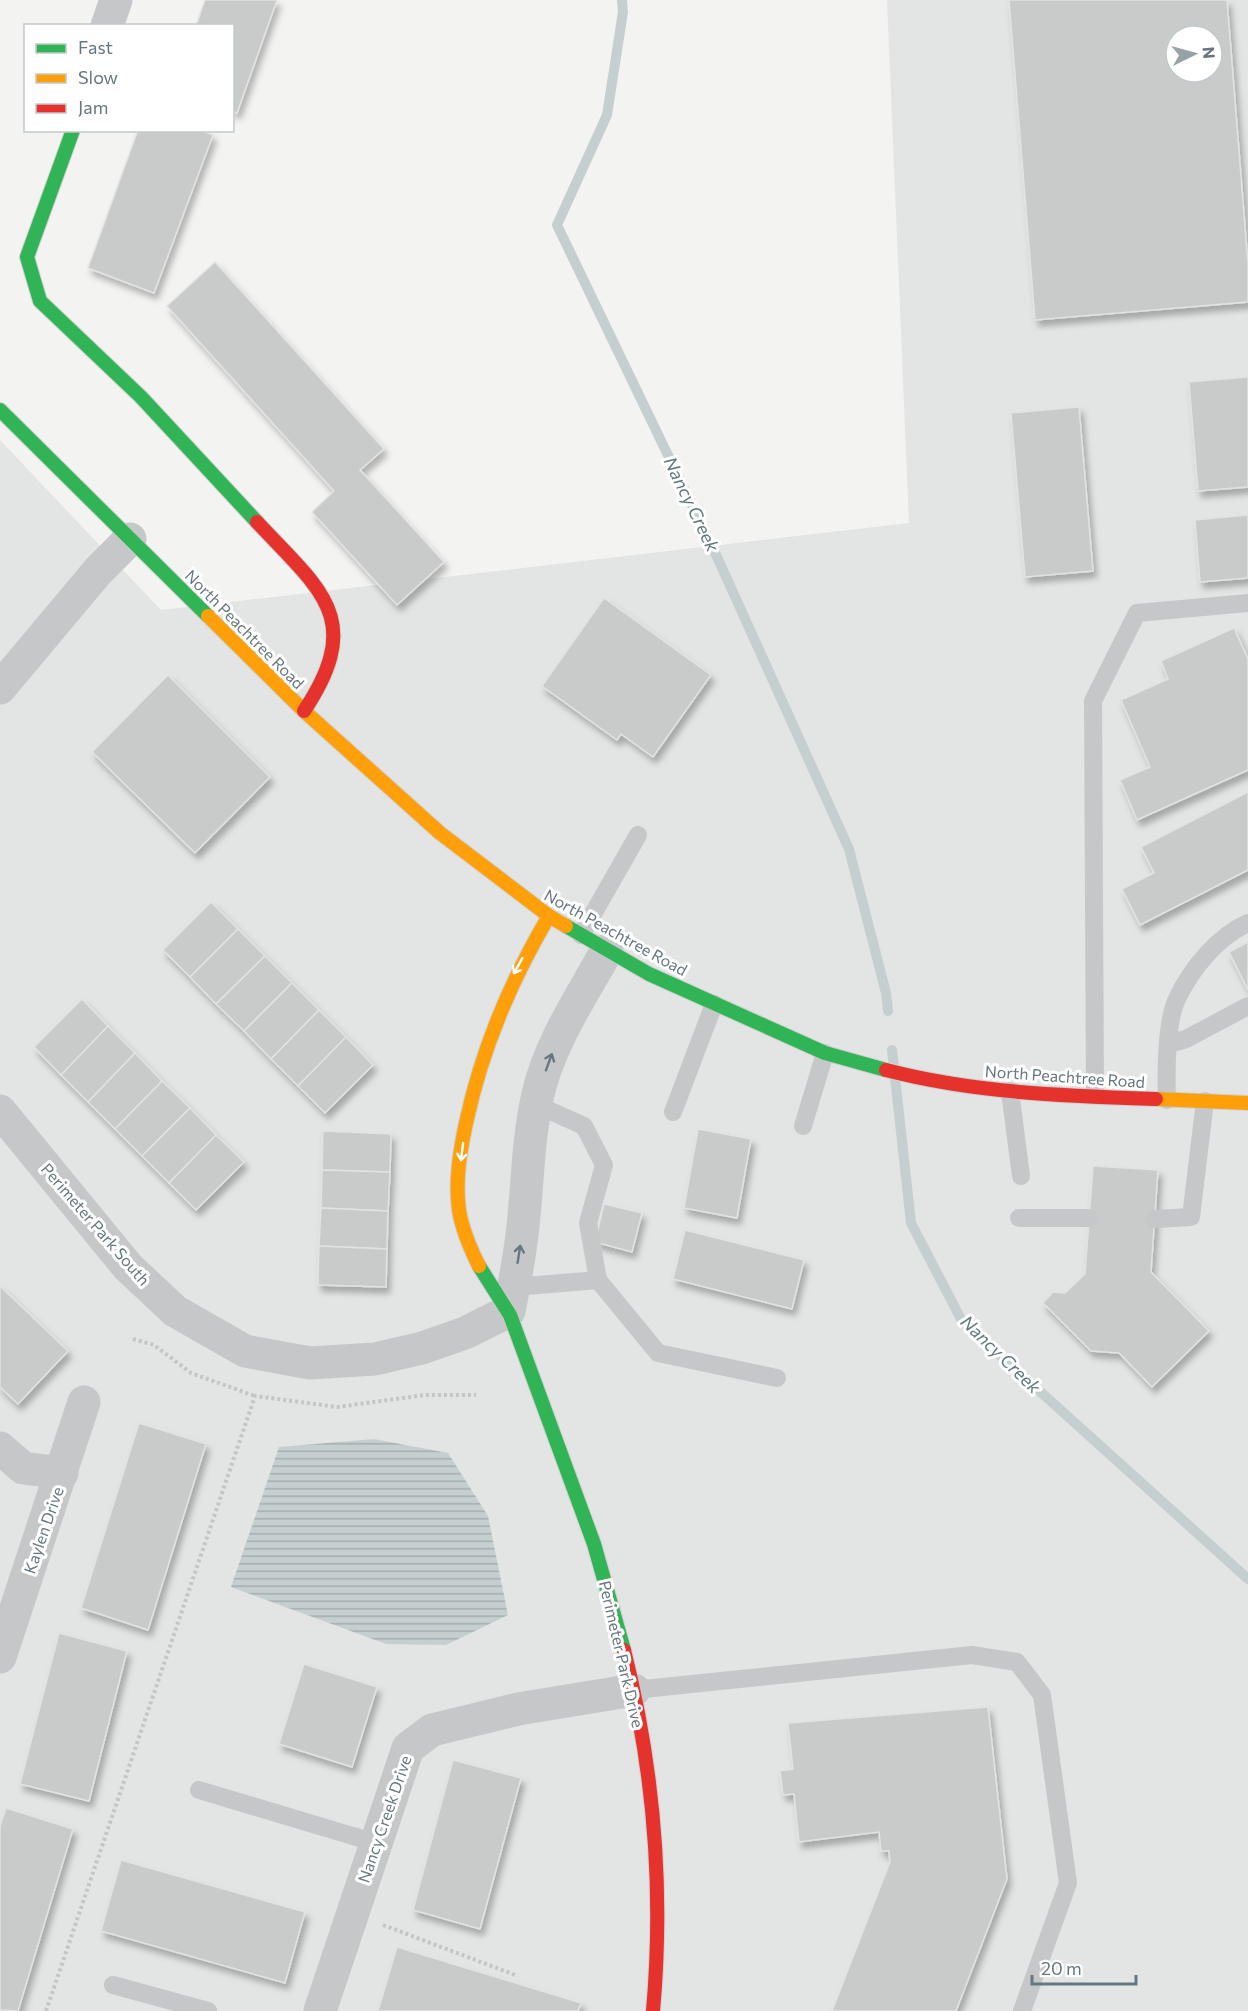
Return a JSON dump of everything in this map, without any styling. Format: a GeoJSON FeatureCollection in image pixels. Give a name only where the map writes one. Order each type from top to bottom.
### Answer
{"type":"FeatureCollection","features":[{"type":"Feature","properties":{"kind":"street"},"geometry":{"type":"LineString","coordinates":[[108,24],[116,0]]}},
{"type":"Feature","properties":{"kind":"street"},"geometry":{"type":"LineString","coordinates":[[72,132],[27,257],[40,301],[141,397],[317,587],[332,612],[335,645],[316,693],[304,711]]}},
{"type":"Feature","properties":{"kind":"street","name":"North Peachtree Road"},"geometry":{"type":"LineString","coordinates":[[0,410],[304,711],[440,832],[549,916],[649,974],[825,1053],[917,1078],[1010,1091],[1248,1103]]}},
{"type":"Feature","properties":{"kind":"street"},"geometry":{"type":"LineString","coordinates":[[0,688],[98,571],[130,539]]}},
{"type":"Feature","properties":{"kind":"street","name":"Perimeter Park Drive"},"geometry":{"type":"LineString","coordinates":[[511,1299],[487,1281],[462,1222],[458,1198],[462,1149],[470,1102],[498,1008],[517,968],[549,916]]}},
{"type":"Feature","properties":{"kind":"street","name":"Perimeter Park Drive"},"geometry":{"type":"LineString","coordinates":[[594,942],[551,1056],[537,1105],[528,1144],[523,1233],[511,1299],[540,1405],[602,1570],[634,1690],[651,1794],[659,1895],[657,1979],[653,2011]]}},
{"type":"Feature","properties":{"kind":"street","name":"Perimeter Park South"},"geometry":{"type":"LineString","coordinates":[[0,1111],[128,1267],[175,1311],[245,1351],[310,1363],[375,1359],[422,1348],[465,1333],[511,1299]]}},
{"type":"Feature","properties":{"kind":"street","name":"Kaylen Drive"},"geometry":{"type":"LineString","coordinates":[[0,1657],[84,1402]]}},
{"type":"Feature","properties":{"kind":"street"},"geometry":{"type":"LineString","coordinates":[[0,1448],[23,1468],[62,1473]]}},
{"type":"Feature","properties":{"kind":"street","name":"Nancy Creek Drive"},"geometry":{"type":"LineString","coordinates":[[320,2011],[408,1748],[432,1730],[519,1709],[634,1690]]}},
{"type":"Feature","properties":{"kind":"lane"},"geometry":{"type":"LineString","coordinates":[[1095,1095],[1093,701],[1137,613],[1248,603]]}},
{"type":"Feature","properties":{"kind":"lane"},"geometry":{"type":"LineString","coordinates":[[594,942],[638,835]]}},
{"type":"Feature","properties":{"kind":"lane"},"geometry":{"type":"LineString","coordinates":[[1167,1100],[1166,1064],[1176,1000],[1202,960],[1235,928],[1248,923]]}},
{"type":"Feature","properties":{"kind":"lane"},"geometry":{"type":"LineString","coordinates":[[673,1112],[714,1004]]}},
{"type":"Feature","properties":{"kind":"lane"},"geometry":{"type":"LineString","coordinates":[[1169,1044],[1186,1039],[1248,1006]]}},
{"type":"Feature","properties":{"kind":"lane"},"geometry":{"type":"LineString","coordinates":[[803,1126],[825,1053]]}},
{"type":"Feature","properties":{"kind":"lane"},"geometry":{"type":"LineString","coordinates":[[1010,1091],[1021,1176]]}},
{"type":"Feature","properties":{"kind":"lane"},"geometry":{"type":"LineString","coordinates":[[1155,1219],[1191,1217],[1205,1101]]}},
{"type":"Feature","properties":{"kind":"lane"},"geometry":{"type":"LineString","coordinates":[[537,1105],[584,1126],[604,1165],[588,1223],[598,1280],[658,1353],[777,1378]]}},
{"type":"Feature","properties":{"kind":"lane"},"geometry":{"type":"LineString","coordinates":[[1019,1218],[1089,1218]]}},
{"type":"Feature","properties":{"kind":"lane"},"geometry":{"type":"LineString","coordinates":[[511,1299],[598,1280]]}},
{"type":"Feature","properties":{"kind":"lane"},"geometry":{"type":"LineString","coordinates":[[634,1690],[972,1655],[1017,1662],[1042,1695],[1068,1883],[1022,2011]]}},
{"type":"Feature","properties":{"kind":"lane"},"geometry":{"type":"LineString","coordinates":[[199,1790],[376,1843]]}},
{"type":"Feature","properties":{"kind":"lane"},"geometry":{"type":"LineString","coordinates":[[113,1985],[208,2011]]}},
{"type":"Feature","properties":{"kind":"path"},"geometry":{"type":"LineString","coordinates":[[133,1339],[154,1345],[191,1373],[255,1396],[337,1407],[425,1395],[476,1395]]}},
{"type":"Feature","properties":{"kind":"path"},"geometry":{"type":"LineString","coordinates":[[45,2011],[255,1396]]}},
{"type":"Feature","properties":{"kind":"path"},"geometry":{"type":"LineString","coordinates":[[377,1923],[518,1976]]}},
{"type":"Feature","properties":{"kind":"shaded area"},"geometry":{"type":"Polygon","coordinates":[[[887,0],[1248,0],[1248,2011],[0,2011],[0,440],[161,610],[909,523],[887,0]]]}},
{"type":"Feature","properties":{"kind":"shaded area"},"geometry":{"type":"Polygon","coordinates":[[[374,1439],[448,1453],[488,1516],[508,1615],[446,1645],[386,1644],[231,1587],[279,1447],[374,1439]]]}},
{"type":"Feature","properties":{"kind":"building"},"geometry":{"type":"Polygon","coordinates":[[[205,0],[277,0],[237,113],[234,112],[234,24],[197,24],[205,0]]]}},
{"type":"Feature","properties":{"kind":"building"},"geometry":{"type":"Polygon","coordinates":[[[1009,0],[1227,0],[1248,264],[1248,302],[1035,320],[1009,0]]]}},
{"type":"Feature","properties":{"kind":"building"},"geometry":{"type":"Polygon","coordinates":[[[137,132],[205,132],[213,135],[154,293],[88,268],[137,132]]]}},
{"type":"Feature","properties":{"kind":"building"},"geometry":{"type":"Polygon","coordinates":[[[215,262],[384,449],[360,470],[444,562],[397,605],[312,512],[334,491],[167,306],[215,262]]]}},
{"type":"Feature","properties":{"kind":"building"},"geometry":{"type":"Polygon","coordinates":[[[1248,377],[1248,487],[1198,491],[1189,382],[1248,377]]]}},
{"type":"Feature","properties":{"kind":"building"},"geometry":{"type":"Polygon","coordinates":[[[1079,407],[1093,571],[1025,577],[1011,413],[1079,407]]]}},
{"type":"Feature","properties":{"kind":"building"},"geometry":{"type":"Polygon","coordinates":[[[1248,515],[1248,578],[1200,582],[1195,520],[1248,515]]]}},
{"type":"Feature","properties":{"kind":"building"},"geometry":{"type":"Polygon","coordinates":[[[604,598],[711,675],[653,757],[621,734],[617,740],[542,686],[604,598]]]}},
{"type":"Feature","properties":{"kind":"building"},"geometry":{"type":"Polygon","coordinates":[[[1234,628],[1248,659],[1248,770],[1137,820],[1120,780],[1150,767],[1121,700],[1168,679],[1161,661],[1234,628]]]}},
{"type":"Feature","properties":{"kind":"building"},"geometry":{"type":"Polygon","coordinates":[[[168,675],[270,777],[195,853],[92,752],[168,675]]]}},
{"type":"Feature","properties":{"kind":"building"},"geometry":{"type":"Polygon","coordinates":[[[1248,792],[1248,870],[1140,925],[1122,889],[1154,873],[1141,847],[1248,792]]]}},
{"type":"Feature","properties":{"kind":"building"},"geometry":{"type":"Polygon","coordinates":[[[211,902],[238,929],[190,977],[163,950],[211,902]]]}},
{"type":"Feature","properties":{"kind":"building"},"geometry":{"type":"Polygon","coordinates":[[[238,929],[265,956],[216,1004],[190,977],[238,929]]]}},
{"type":"Feature","properties":{"kind":"building"},"geometry":{"type":"Polygon","coordinates":[[[1248,942],[1248,990],[1229,952],[1248,942]]]}},
{"type":"Feature","properties":{"kind":"building"},"geometry":{"type":"Polygon","coordinates":[[[265,956],[292,983],[244,1031],[216,1004],[265,956]]]}},
{"type":"Feature","properties":{"kind":"building"},"geometry":{"type":"Polygon","coordinates":[[[292,983],[319,1010],[271,1059],[244,1031],[292,983]]]}},
{"type":"Feature","properties":{"kind":"building"},"geometry":{"type":"Polygon","coordinates":[[[82,999],[108,1026],[61,1075],[34,1047],[82,999]]]}},
{"type":"Feature","properties":{"kind":"building"},"geometry":{"type":"Polygon","coordinates":[[[319,1010],[346,1037],[298,1086],[271,1059],[319,1010]]]}},
{"type":"Feature","properties":{"kind":"building"},"geometry":{"type":"Polygon","coordinates":[[[108,1026],[135,1053],[88,1102],[61,1075],[108,1026]]]}},
{"type":"Feature","properties":{"kind":"building"},"geometry":{"type":"Polygon","coordinates":[[[346,1037],[373,1065],[325,1113],[298,1086],[346,1037]]]}},
{"type":"Feature","properties":{"kind":"building"},"geometry":{"type":"Polygon","coordinates":[[[135,1053],[162,1081],[115,1129],[88,1102],[135,1053]]]}},
{"type":"Feature","properties":{"kind":"building"},"geometry":{"type":"Polygon","coordinates":[[[162,1081],[190,1108],[142,1156],[115,1129],[162,1081]]]}},
{"type":"Feature","properties":{"kind":"building"},"geometry":{"type":"Polygon","coordinates":[[[190,1108],[216,1135],[169,1183],[142,1156],[190,1108]]]}},
{"type":"Feature","properties":{"kind":"building"},"geometry":{"type":"Polygon","coordinates":[[[698,1129],[751,1139],[737,1218],[684,1208],[698,1129]]]}},
{"type":"Feature","properties":{"kind":"building"},"geometry":{"type":"Polygon","coordinates":[[[323,1131],[391,1134],[390,1172],[322,1170],[323,1131]]]}},
{"type":"Feature","properties":{"kind":"building"},"geometry":{"type":"Polygon","coordinates":[[[216,1135],[244,1162],[196,1210],[169,1183],[216,1135]]]}},
{"type":"Feature","properties":{"kind":"building"},"geometry":{"type":"Polygon","coordinates":[[[1093,1166],[1158,1170],[1151,1272],[1209,1331],[1152,1387],[1119,1353],[1091,1351],[1043,1303],[1053,1292],[1065,1293],[1085,1274],[1093,1166]]]}},
{"type":"Feature","properties":{"kind":"building"},"geometry":{"type":"Polygon","coordinates":[[[322,1170],[390,1172],[388,1211],[321,1208],[322,1170]]]}},
{"type":"Feature","properties":{"kind":"building"},"geometry":{"type":"Polygon","coordinates":[[[604,1204],[642,1213],[632,1252],[595,1242],[604,1204]]]}},
{"type":"Feature","properties":{"kind":"building"},"geometry":{"type":"Polygon","coordinates":[[[321,1208],[388,1211],[387,1249],[319,1246],[321,1208]]]}},
{"type":"Feature","properties":{"kind":"building"},"geometry":{"type":"Polygon","coordinates":[[[685,1230],[804,1260],[792,1309],[673,1279],[685,1230]]]}},
{"type":"Feature","properties":{"kind":"building"},"geometry":{"type":"Polygon","coordinates":[[[319,1246],[387,1249],[386,1287],[318,1285],[319,1246]]]}},
{"type":"Feature","properties":{"kind":"building"},"geometry":{"type":"Polygon","coordinates":[[[0,1286],[68,1351],[18,1404],[0,1387],[0,1286]]]}},
{"type":"Feature","properties":{"kind":"building"},"geometry":{"type":"Polygon","coordinates":[[[139,1423],[206,1444],[148,1630],[81,1608],[139,1423]]]}},
{"type":"Feature","properties":{"kind":"building"},"geometry":{"type":"Polygon","coordinates":[[[59,1633],[127,1651],[89,1801],[20,1784],[59,1633]]]}},
{"type":"Feature","properties":{"kind":"building"},"geometry":{"type":"Polygon","coordinates":[[[304,1664],[377,1687],[352,1767],[279,1744],[304,1664]]]}},
{"type":"Feature","properties":{"kind":"building"},"geometry":{"type":"Polygon","coordinates":[[[988,1707],[1007,1879],[956,2011],[832,2011],[890,1862],[889,1851],[881,1851],[879,1832],[799,1842],[794,1794],[783,1795],[780,1771],[793,1769],[788,1723],[988,1707]]]}},
{"type":"Feature","properties":{"kind":"building"},"geometry":{"type":"Polygon","coordinates":[[[453,1760],[521,1778],[480,1929],[413,1910],[453,1760]]]}},
{"type":"Feature","properties":{"kind":"building"},"geometry":{"type":"Polygon","coordinates":[[[6,1808],[73,1829],[18,2011],[0,2010],[0,1826],[6,1808]]]}},
{"type":"Feature","properties":{"kind":"building"},"geometry":{"type":"Polygon","coordinates":[[[121,1860],[305,1912],[285,1983],[101,1931],[121,1860]]]}},
{"type":"Feature","properties":{"kind":"building"},"geometry":{"type":"Polygon","coordinates":[[[397,1947],[581,2003],[578,2011],[378,2011],[397,1947]]]}},
{"type":"Feature","properties":{"kind":"waterway","name":"Nancy Creek"},"geometry":{"type":"LineString","coordinates":[[622,0],[623,12],[607,115],[557,225],[718,559],[849,849],[886,993],[888,1011]]}},
{"type":"Feature","properties":{"kind":"waterway","name":"Nancy Creek"},"geometry":{"type":"LineString","coordinates":[[892,1050],[911,1223],[962,1321],[1248,1579]]}},
{"type":"Feature","properties":{"kind":"traffic: fast"},"geometry":{"type":"LineString","coordinates":[[72,132],[27,257],[40,301],[141,397],[257,522]]}},
{"type":"Feature","properties":{"kind":"traffic: fast"},"geometry":{"type":"LineString","coordinates":[[0,410],[208,616]]}},
{"type":"Feature","properties":{"kind":"traffic: fast"},"geometry":{"type":"LineString","coordinates":[[566,926],[649,974],[825,1053],[886,1070]]}},
{"type":"Feature","properties":{"kind":"traffic: fast"},"geometry":{"type":"LineString","coordinates":[[479,1266],[510,1315],[594,1544],[624,1650]]}},
{"type":"Feature","properties":{"kind":"traffic: slow"},"geometry":{"type":"LineString","coordinates":[[208,616],[304,711],[440,833],[549,916],[566,926]]}},
{"type":"Feature","properties":{"kind":"traffic: slow"},"geometry":{"type":"LineString","coordinates":[[479,1266],[467,1238],[459,1210],[458,1177],[464,1134],[480,1068],[499,1016],[549,916]]}},
{"type":"Feature","properties":{"kind":"traffic: slow"},"geometry":{"type":"LineString","coordinates":[[1156,1099],[1248,1103]]}},
{"type":"Feature","properties":{"kind":"traffic: jam"},"geometry":{"type":"LineString","coordinates":[[257,522],[316,587],[327,607],[333,628],[332,652],[322,679],[304,711]]}},
{"type":"Feature","properties":{"kind":"traffic: jam"},"geometry":{"type":"LineString","coordinates":[[886,1070],[953,1084],[1020,1092],[1156,1099]]}},
{"type":"Feature","properties":{"kind":"traffic: jam"},"geometry":{"type":"LineString","coordinates":[[624,1650],[643,1739],[654,1829],[657,1919],[653,2011]]}}]}
